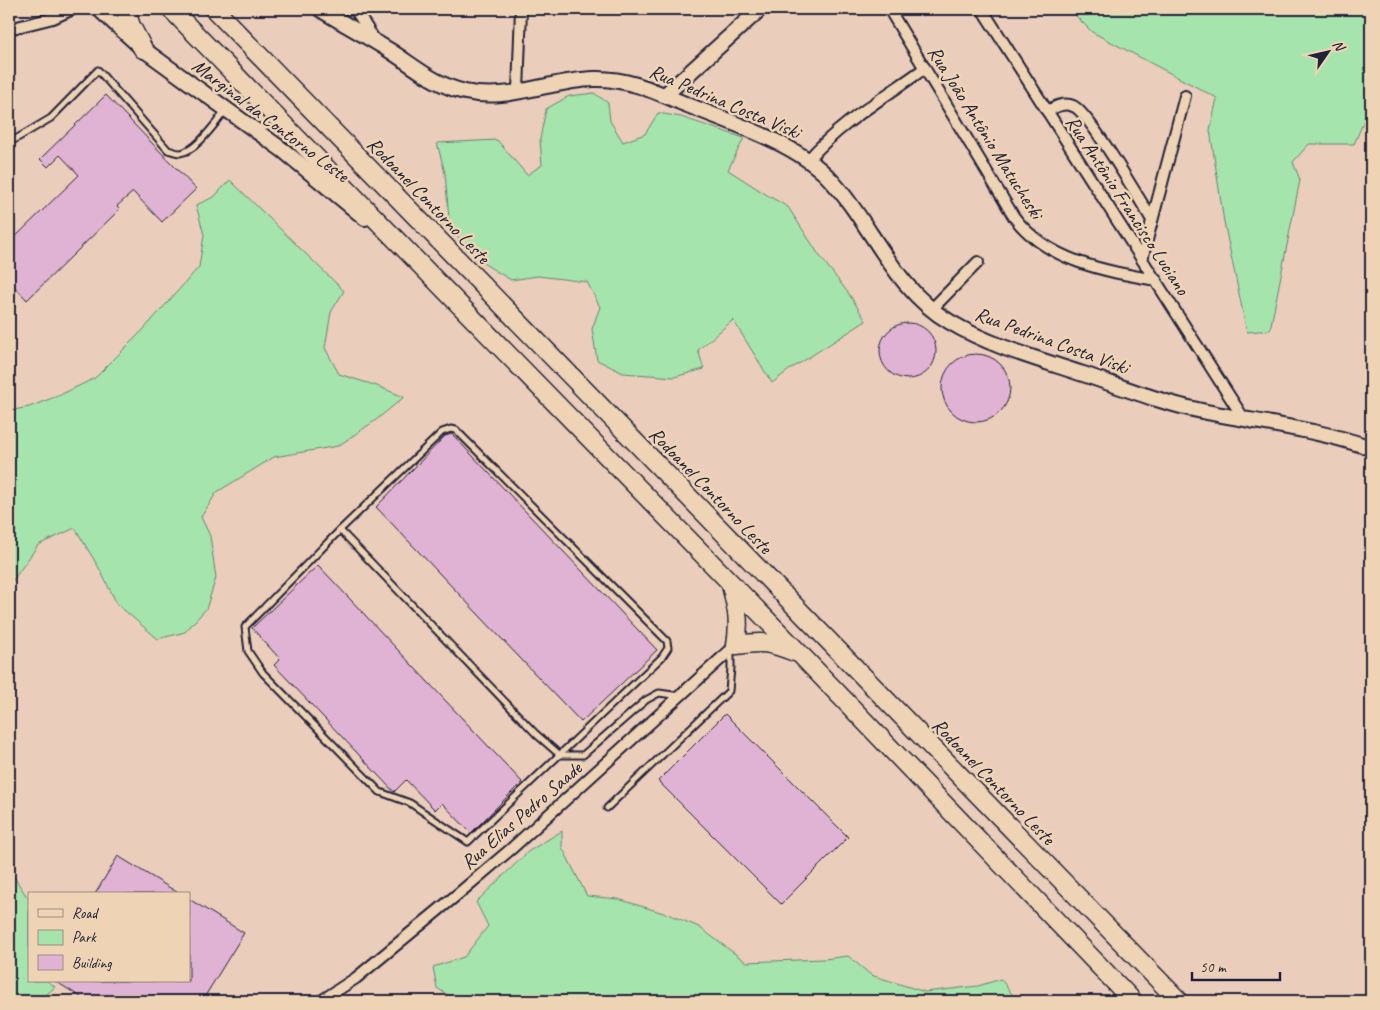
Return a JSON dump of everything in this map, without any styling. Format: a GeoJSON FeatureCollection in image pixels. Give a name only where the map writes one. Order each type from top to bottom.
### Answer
{"type":"FeatureCollection","features":[{"type":"Feature","properties":{"kind":"highway"},"geometry":{"type":"LineString","coordinates":[[125,9],[131,26],[143,49]]}},
{"type":"Feature","properties":{"kind":"highway"},"geometry":{"type":"LineString","coordinates":[[171,9],[800,654],[1133,1001]]}},
{"type":"Feature","properties":{"kind":"highway","name":"Rodoanel Contorno Leste"},"geometry":{"type":"LineString","coordinates":[[214,9],[1179,1001]]}},
{"type":"Feature","properties":{"kind":"highway"},"geometry":{"type":"LineString","coordinates":[[730,582],[739,613],[739,630],[734,648]]}},
{"type":"Feature","properties":{"kind":"highway"},"geometry":{"type":"LineString","coordinates":[[734,648],[757,642],[771,643],[800,654]]}},
{"type":"Feature","properties":{"kind":"street"},"geometry":{"type":"LineString","coordinates":[[9,29],[52,18],[73,9]]}},
{"type":"Feature","properties":{"kind":"street","name":"Marginal da Contorno Leste"},"geometry":{"type":"LineString","coordinates":[[99,9],[143,49],[304,166],[418,264]]}},
{"type":"Feature","properties":{"kind":"street","name":"Rua Pedrina Costa Viski"},"geometry":{"type":"LineString","coordinates":[[320,9],[376,42],[434,80],[463,92],[492,94],[577,81],[607,79],[640,85],[665,95],[775,142],[808,160],[831,180],[911,291],[931,310],[968,332],[1022,353],[1184,408],[1322,433],[1371,448]]}},
{"type":"Feature","properties":{"kind":"street"},"geometry":{"type":"LineString","coordinates":[[355,9],[376,42]]}},
{"type":"Feature","properties":{"kind":"street"},"geometry":{"type":"LineString","coordinates":[[518,91],[521,9]]}},
{"type":"Feature","properties":{"kind":"street"},"geometry":{"type":"LineString","coordinates":[[665,95],[760,9]]}},
{"type":"Feature","properties":{"kind":"street","name":"Rua João Antônio Matucheski"},"geometry":{"type":"LineString","coordinates":[[889,9],[1023,229],[1034,239],[1073,260],[1093,268],[1156,280]]}},
{"type":"Feature","properties":{"kind":"street","name":"Rua Antônio Francisco Luciano"},"geometry":{"type":"LineString","coordinates":[[982,9],[1244,419]]}},
{"type":"Feature","properties":{"kind":"street"},"geometry":{"type":"LineString","coordinates":[[808,160],[846,124],[924,68]]}},
{"type":"Feature","properties":{"kind":"street"},"geometry":{"type":"LineString","coordinates":[[1142,259],[1185,96]]}},
{"type":"Feature","properties":{"kind":"street"},"geometry":{"type":"LineString","coordinates":[[1047,111],[1065,104],[1079,109],[1092,126],[1152,220]]}},
{"type":"Feature","properties":{"kind":"street"},"geometry":{"type":"LineString","coordinates":[[931,310],[978,262]]}},
{"type":"Feature","properties":{"kind":"street","name":"Rua Elias Pedro Saade"},"geometry":{"type":"LineString","coordinates":[[321,1001],[356,978],[458,894],[734,648]]}},
{"type":"Feature","properties":{"kind":"lane"},"geometry":{"type":"LineString","coordinates":[[9,143],[51,118],[98,70],[168,150],[178,154],[186,152],[199,142],[227,109]]}},
{"type":"Feature","properties":{"kind":"lane"},"geometry":{"type":"LineString","coordinates":[[456,430],[667,641],[668,648],[662,656],[560,755],[468,842],[410,803],[380,792],[263,673],[248,651],[245,627],[340,530],[442,432],[456,430]]}},
{"type":"Feature","properties":{"kind":"lane"},"geometry":{"type":"LineString","coordinates":[[340,530],[536,734],[560,755],[583,755],[646,700],[660,692],[680,696]]}},
{"type":"Feature","properties":{"kind":"lane"},"geometry":{"type":"LineString","coordinates":[[607,808],[729,691],[734,648]]}},
{"type":"Feature","properties":{"kind":"green space"},"geometry":{"type":"Polygon","coordinates":[[[1069,9],[1093,9],[1101,13],[1184,9],[1371,9],[1371,107],[1354,144],[1309,144],[1293,162],[1300,180],[1270,330],[1247,332],[1224,222],[1210,130],[1217,98],[1092,32],[1069,9]]]}},
{"type":"Feature","properties":{"kind":"green space"},"geometry":{"type":"Polygon","coordinates":[[[594,93],[608,103],[610,121],[623,142],[645,134],[658,113],[681,117],[744,138],[728,170],[788,207],[819,255],[849,294],[866,321],[772,383],[733,320],[698,350],[704,369],[674,377],[623,373],[597,360],[592,329],[600,307],[587,282],[538,276],[511,280],[486,265],[463,246],[449,219],[445,173],[437,143],[497,140],[527,175],[542,165],[540,139],[546,109],[569,96],[594,93]]]}},
{"type":"Feature","properties":{"kind":"green space"},"geometry":{"type":"Polygon","coordinates":[[[230,180],[344,291],[331,312],[325,348],[339,374],[404,397],[376,420],[338,446],[274,457],[217,492],[201,517],[210,536],[216,578],[206,609],[185,632],[158,639],[117,604],[99,568],[75,528],[38,545],[9,586],[9,411],[29,407],[95,378],[144,329],[199,267],[204,235],[196,205],[214,197],[230,180]]]}},
{"type":"Feature","properties":{"kind":"green space"},"geometry":{"type":"Polygon","coordinates":[[[562,831],[562,847],[587,896],[618,899],[670,915],[699,927],[746,962],[824,959],[848,956],[871,975],[925,992],[978,986],[1001,979],[1017,1001],[457,1001],[437,988],[433,967],[464,957],[488,926],[476,902],[529,851],[562,831]]]}},
{"type":"Feature","properties":{"kind":"green space"},"geometry":{"type":"Polygon","coordinates":[[[9,869],[28,898],[28,982],[48,982],[55,987],[39,1001],[9,1001],[9,869]]]}},
{"type":"Feature","properties":{"kind":"building"},"geometry":{"type":"Polygon","coordinates":[[[106,95],[196,189],[162,222],[133,192],[117,206],[120,209],[27,300],[9,281],[9,243],[79,175],[60,155],[48,167],[40,159],[106,95]]]}},
{"type":"Feature","properties":{"kind":"building"},"geometry":{"type":"Polygon","coordinates":[[[908,323],[919,325],[928,331],[934,340],[936,351],[934,362],[928,371],[919,377],[908,379],[897,377],[888,371],[882,362],[880,351],[882,340],[888,331],[897,325],[908,323]]]}},
{"type":"Feature","properties":{"kind":"building"},"geometry":{"type":"Polygon","coordinates":[[[976,354],[989,357],[1000,364],[1007,375],[1010,388],[1007,401],[1000,412],[989,419],[976,422],[963,419],[952,412],[945,401],[942,388],[945,375],[952,364],[963,357],[976,354]]]}},
{"type":"Feature","properties":{"kind":"building"},"geometry":{"type":"Polygon","coordinates":[[[452,434],[657,650],[581,722],[376,507],[445,436],[452,434]]]}},
{"type":"Feature","properties":{"kind":"building"},"geometry":{"type":"Polygon","coordinates":[[[318,565],[522,782],[471,833],[442,803],[435,810],[406,780],[394,792],[274,665],[280,659],[252,628],[318,565]]]}},
{"type":"Feature","properties":{"kind":"building"},"geometry":{"type":"Polygon","coordinates":[[[725,714],[848,837],[781,904],[658,781],[725,714]]]}},
{"type":"Feature","properties":{"kind":"building"},"geometry":{"type":"Polygon","coordinates":[[[118,856],[177,892],[96,892],[118,856]]]}},
{"type":"Feature","properties":{"kind":"building"},"geometry":{"type":"Polygon","coordinates":[[[190,900],[244,933],[202,1001],[87,1001],[57,982],[190,982],[190,900]]]}}]}
